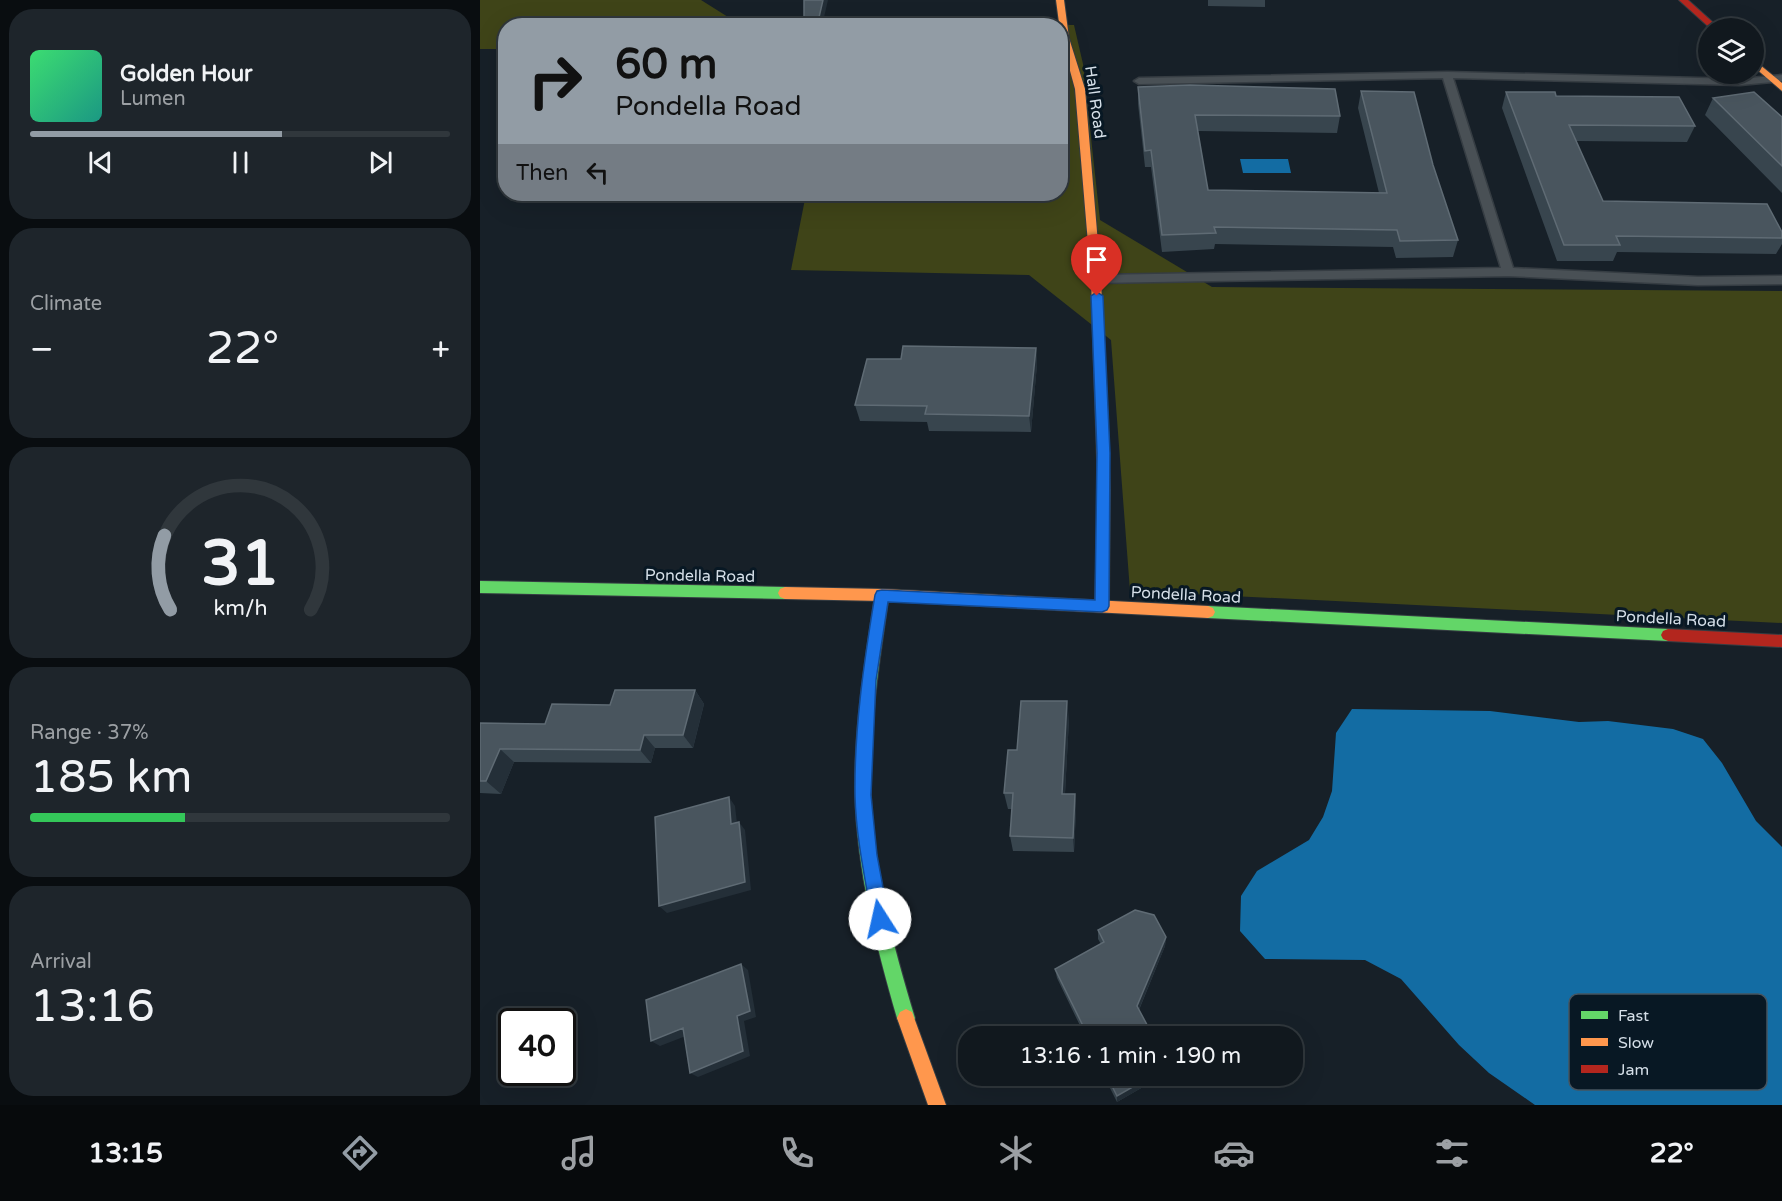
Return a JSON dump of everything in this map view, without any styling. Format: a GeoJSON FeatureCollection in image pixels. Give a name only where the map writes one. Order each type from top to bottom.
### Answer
{"type":"FeatureCollection","features":[{"type":"Feature","properties":{"kind":"street","name":"Hall Road"},"geometry":{"type":"LineString","coordinates":[[1059,0],[1061,18]]}},
{"type":"Feature","properties":{"kind":"street"},"geometry":{"type":"LineString","coordinates":[[1683,0],[1704,18]]}},
{"type":"Feature","properties":{"kind":"street","name":"Hall Road"},"geometry":{"type":"LineString","coordinates":[[1068,53],[1080,89],[1096,279],[1104,453],[1102,606]]}},
{"type":"Feature","properties":{"kind":"street"},"geometry":{"type":"LineString","coordinates":[[1764,71],[1779,82]]}},
{"type":"Feature","properties":{"kind":"street","name":"Pondella Road"},"geometry":{"type":"LineString","coordinates":[[480,587],[882,595],[1782,640]]}},
{"type":"Feature","properties":{"kind":"street"},"geometry":{"type":"LineString","coordinates":[[882,595],[869,680],[863,795],[869,855],[884,940],[917,1055],[937,1105]]}},
{"type":"Feature","properties":{"kind":"lane"},"geometry":{"type":"LineString","coordinates":[[1447,75],[1508,272]]}},
{"type":"Feature","properties":{"kind":"lane"},"geometry":{"type":"LineString","coordinates":[[1139,81],[1447,75],[1779,82]]}},
{"type":"Feature","properties":{"kind":"lane"},"geometry":{"type":"LineString","coordinates":[[1096,279],[1508,272],[1698,281],[1782,280]]}},
{"type":"Feature","properties":{"kind":"green space"},"geometry":{"type":"Polygon","coordinates":[[[480,0],[701,0],[730,18],[498,18],[498,49],[480,49],[480,0]]]}},
{"type":"Feature","properties":{"kind":"green space"},"geometry":{"type":"Polygon","coordinates":[[[1068,25],[1074,25],[1083,64],[1100,220],[1212,287],[1782,291],[1782,623],[1130,591],[1111,340],[1029,275],[791,270],[805,201],[1068,201],[1068,25]]]}},
{"type":"Feature","properties":{"kind":"water"},"geometry":{"type":"Polygon","coordinates":[[[1240,159],[1288,159],[1291,173],[1243,173],[1240,159]]]}},
{"type":"Feature","properties":{"kind":"water"},"geometry":{"type":"Polygon","coordinates":[[[1352,709],[1490,711],[1579,722],[1608,721],[1673,729],[1703,739],[1722,763],[1756,821],[1782,847],[1782,1105],[1535,1105],[1489,1073],[1459,1045],[1401,979],[1365,960],[1265,959],[1240,931],[1241,896],[1257,871],[1309,840],[1323,817],[1332,791],[1336,733],[1352,709]]]}},
{"type":"Feature","properties":{"kind":"building"},"geometry":{"type":"Polygon","coordinates":[[[804,0],[823,0],[819,18],[804,18],[804,0]]]}},
{"type":"Feature","properties":{"kind":"building"},"geometry":{"type":"Polygon","coordinates":[[[1190,85],[1335,89],[1340,116],[1195,115],[1208,190],[1387,193],[1361,91],[1414,92],[1433,165],[1458,240],[1400,241],[1397,230],[1214,227],[1216,233],[1162,235],[1151,150],[1145,151],[1138,87],[1190,85]]]}},
{"type":"Feature","properties":{"kind":"building"},"geometry":{"type":"Polygon","coordinates":[[[1506,92],[1555,92],[1556,96],[1679,97],[1695,126],[1569,125],[1603,201],[1767,204],[1782,232],[1782,238],[1616,236],[1620,245],[1564,245],[1506,92]]]}},
{"type":"Feature","properties":{"kind":"building"},"geometry":{"type":"Polygon","coordinates":[[[1754,92],[1782,117],[1782,166],[1713,98],[1754,92]]]}},
{"type":"Feature","properties":{"kind":"building"},"geometry":{"type":"Polygon","coordinates":[[[903,346],[1036,348],[1029,416],[925,414],[927,406],[855,405],[867,359],[901,359],[903,346]]]}},
{"type":"Feature","properties":{"kind":"building"},"geometry":{"type":"Polygon","coordinates":[[[615,690],[695,690],[683,735],[644,735],[640,750],[500,749],[486,781],[480,781],[480,723],[545,724],[552,704],[610,705],[615,690]]]}},
{"type":"Feature","properties":{"kind":"building"},"geometry":{"type":"Polygon","coordinates":[[[1021,701],[1067,701],[1062,794],[1075,794],[1073,838],[1010,836],[1013,793],[1004,793],[1008,750],[1017,750],[1021,701]]]}},
{"type":"Feature","properties":{"kind":"building"},"geometry":{"type":"Polygon","coordinates":[[[729,797],[731,824],[739,822],[745,882],[659,906],[655,817],[729,797]]]}},
{"type":"Feature","properties":{"kind":"building"},"geometry":{"type":"Polygon","coordinates":[[[1135,910],[1154,915],[1166,937],[1137,1006],[1148,1026],[1083,1026],[1055,969],[1104,942],[1098,930],[1135,910]]]}},
{"type":"Feature","properties":{"kind":"building"},"geometry":{"type":"Polygon","coordinates":[[[741,964],[750,1011],[737,1016],[743,1051],[690,1073],[683,1028],[651,1041],[646,1000],[741,964]]]}},
{"type":"Feature","properties":{"kind":"building"},"geometry":{"type":"Polygon","coordinates":[[[1112,1086],[1134,1086],[1117,1096],[1112,1086]]]}},
{"type":"Feature","properties":{"kind":"traffic: fast"},"geometry":{"type":"LineString","coordinates":[[480,587],[785,593]]}},
{"type":"Feature","properties":{"kind":"traffic: fast"},"geometry":{"type":"LineString","coordinates":[[882,595],[865,720],[863,795],[867,852],[877,908],[906,1018]]}},
{"type":"Feature","properties":{"kind":"traffic: fast"},"geometry":{"type":"LineString","coordinates":[[1208,612],[1668,635]]}},
{"type":"Feature","properties":{"kind":"traffic: slow"},"geometry":{"type":"LineString","coordinates":[[1060,0],[1062,18]]}},
{"type":"Feature","properties":{"kind":"traffic: slow"},"geometry":{"type":"LineString","coordinates":[[1068,48],[1080,89],[1096,279],[1104,490]]}},
{"type":"Feature","properties":{"kind":"traffic: slow"},"geometry":{"type":"LineString","coordinates":[[1764,72],[1782,88]]}},
{"type":"Feature","properties":{"kind":"traffic: slow"},"geometry":{"type":"LineString","coordinates":[[785,593],[882,595],[1208,612]]}},
{"type":"Feature","properties":{"kind":"traffic: slow"},"geometry":{"type":"LineString","coordinates":[[906,1018],[937,1105]]}},
{"type":"Feature","properties":{"kind":"traffic: jam"},"geometry":{"type":"LineString","coordinates":[[1683,0],[1704,18]]}},
{"type":"Feature","properties":{"kind":"traffic: jam"},"geometry":{"type":"LineString","coordinates":[[1102,606],[1104,490]]}},
{"type":"Feature","properties":{"kind":"traffic: jam"},"geometry":{"type":"LineString","coordinates":[[1668,635],[1782,641]]}},
{"type":"Feature","properties":{"kind":"route"},"geometry":{"type":"LineString","coordinates":[[880,919],[869,855],[863,795],[869,680],[882,595],[1102,606],[1104,453],[1097,296]]}}]}
